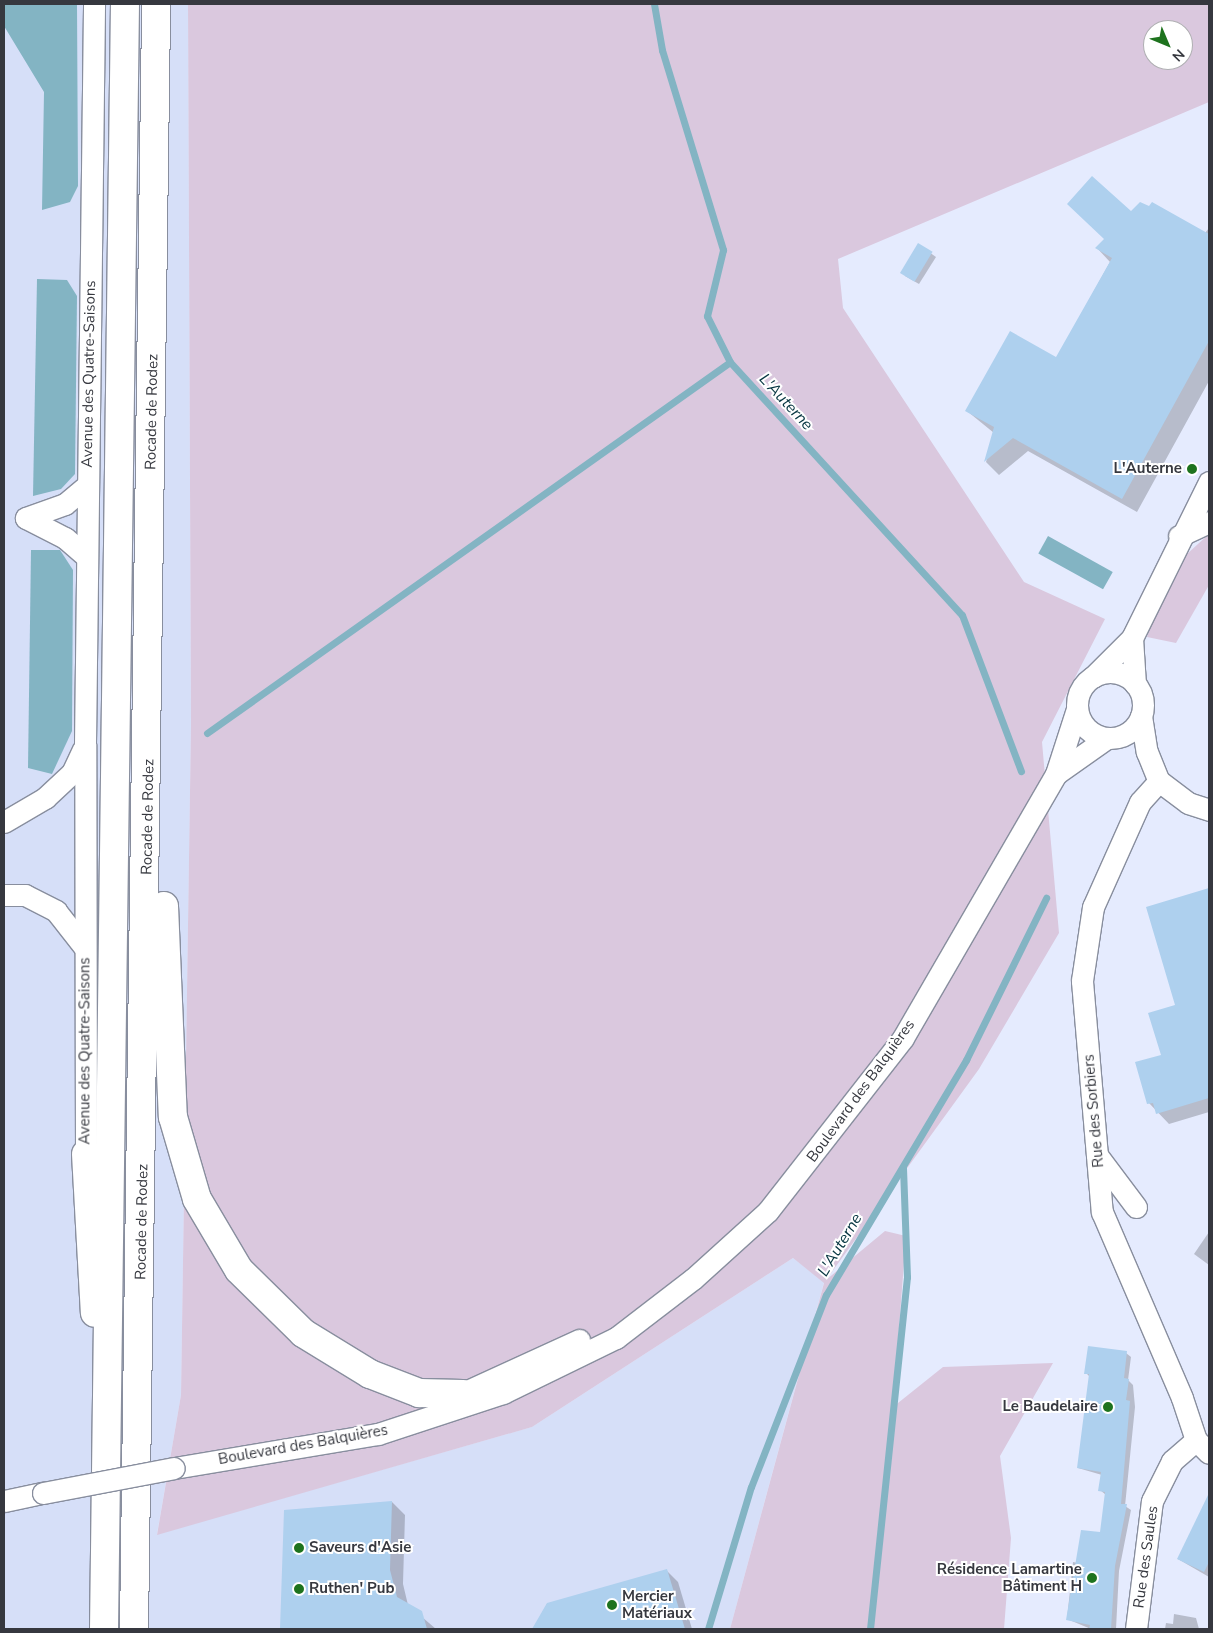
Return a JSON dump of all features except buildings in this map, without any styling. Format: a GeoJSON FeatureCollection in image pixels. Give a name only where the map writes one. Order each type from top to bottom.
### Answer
{"type":"FeatureCollection","features":[{"type":"Feature","properties":{"kind":"highway","name":"Rocade de Rodez"},"geometry":{"type":"LineString","coordinates":[[104,1629],[109,1464],[125,4]]}},
{"type":"Feature","properties":{"kind":"highway","name":"Rocade de Rodez"},"geometry":{"type":"LineString","coordinates":[[134,1629],[147,857],[156,4]]}},
{"type":"Feature","properties":{"kind":"highway"},"geometry":{"type":"LineString","coordinates":[[147,857],[164,906],[172,1117],[197,1199],[239,1270],[303,1333],[370,1374],[419,1393],[463,1394]]}},
{"type":"Feature","properties":{"kind":"highway"},"geometry":{"type":"LineString","coordinates":[[86,1154],[109,1464]]}},
{"type":"Feature","properties":{"kind":"street","name":"Avenue des Quatre-Saisons"},"geometry":{"type":"LineString","coordinates":[[86,1154],[85,744],[94,4]]}},
{"type":"Feature","properties":{"kind":"street"},"geometry":{"type":"LineString","coordinates":[[1147,752],[1087,729],[1077,709],[1081,691],[1132,638],[1179,536],[1209,482]]}},
{"type":"Feature","properties":{"kind":"street"},"geometry":{"type":"LineString","coordinates":[[87,557],[65,538],[26,518],[65,504],[88,485]]}},
{"type":"Feature","properties":{"kind":"street"},"geometry":{"type":"LineString","coordinates":[[1179,536],[1209,522]]}},
{"type":"Feature","properties":{"kind":"street"},"geometry":{"type":"LineString","coordinates":[[1132,638],[1136,684],[1142,700],[1141,716],[1147,752],[1159,781],[1188,804],[1209,810]]}},
{"type":"Feature","properties":{"kind":"street"},"geometry":{"type":"LineString","coordinates":[[1093,678],[1120,674],[1136,684]]}},
{"type":"Feature","properties":{"kind":"street","name":"Boulevard des Balquières"},"geometry":{"type":"LineString","coordinates":[[4,1501],[174,1468],[378,1434],[503,1393],[616,1338],[693,1279],[768,1211],[904,1038],[1056,774],[1077,709]]}},
{"type":"Feature","properties":{"kind":"street"},"geometry":{"type":"LineString","coordinates":[[1111,738],[1131,730],[1141,716]]}},
{"type":"Feature","properties":{"kind":"street","name":"Boulevard des Balquières"},"geometry":{"type":"LineString","coordinates":[[1056,774],[1111,738]]}},
{"type":"Feature","properties":{"kind":"street","name":"Avenue des Quatre-Saisons"},"geometry":{"type":"LineString","coordinates":[[4,822],[45,798],[72,773],[85,744]]}},
{"type":"Feature","properties":{"kind":"street","name":"Rue des Sorbiers"},"geometry":{"type":"LineString","coordinates":[[1159,781],[1140,802],[1093,907],[1082,981],[1102,1212],[1202,1447]]}},
{"type":"Feature","properties":{"kind":"street","name":"Avenue des Quatre-Saisons"},"geometry":{"type":"LineString","coordinates":[[4,895],[25,895],[56,911],[85,948]]}},
{"type":"Feature","properties":{"kind":"street"},"geometry":{"type":"LineString","coordinates":[[1097,1156],[1136,1207]]}},
{"type":"Feature","properties":{"kind":"street","name":"Boulevard des Balquières"},"geometry":{"type":"LineString","coordinates":[[174,1468],[372,1423],[463,1394],[592,1334],[693,1279]]}},
{"type":"Feature","properties":{"kind":"street","name":"Rue des Saules"},"geometry":{"type":"LineString","coordinates":[[1136,1629],[1152,1501],[1172,1461],[1202,1447]]}},
{"type":"Feature","properties":{"kind":"shaded area"},"geometry":{"type":"Polygon","coordinates":[[[4,4],[188,4],[191,724],[181,1395],[157,1534],[532,1427],[793,1258],[824,1282],[730,1629],[4,1629],[4,4]]]}},
{"type":"Feature","properties":{"kind":"shaded area"},"geometry":{"type":"Polygon","coordinates":[[[4,4],[77,4],[78,186],[70,202],[42,210],[44,92],[4,26],[4,4]]]}},
{"type":"Feature","properties":{"kind":"shaded area"},"geometry":{"type":"Polygon","coordinates":[[[188,4],[1209,4],[1209,102],[838,259],[843,308],[1024,582],[1105,619],[1042,742],[1059,933],[979,1069],[826,1280],[885,1231],[906,1236],[893,1407],[943,1367],[1053,1363],[1000,1456],[1011,1538],[1004,1629],[730,1629],[824,1283],[793,1258],[532,1427],[157,1535],[181,1395],[191,724],[188,4]]]}},
{"type":"Feature","properties":{"kind":"shaded area"},"geometry":{"type":"Polygon","coordinates":[[[37,279],[67,280],[77,296],[75,474],[61,489],[33,496],[37,279]]]}},
{"type":"Feature","properties":{"kind":"shaded area"},"geometry":{"type":"Polygon","coordinates":[[[1209,534],[1209,585],[1176,643],[1147,637],[1157,603],[1187,554],[1209,534]]]}},
{"type":"Feature","properties":{"kind":"shaded area"},"geometry":{"type":"Polygon","coordinates":[[[1048,536],[1113,572],[1103,589],[1038,553],[1048,536]]]}},
{"type":"Feature","properties":{"kind":"shaded area"},"geometry":{"type":"Polygon","coordinates":[[[31,550],[60,550],[73,570],[72,731],[52,774],[28,768],[31,550]]]}},
{"type":"Feature","properties":{"kind":"waterway","name":"L'Auterne"},"geometry":{"type":"LineString","coordinates":[[654,4],[662,50],[723,250],[707,316],[730,362],[962,615],[1021,771]]}},
{"type":"Feature","properties":{"kind":"waterway"},"geometry":{"type":"LineString","coordinates":[[207,733],[730,362]]}},
{"type":"Feature","properties":{"kind":"waterway","name":"L'Auterne"},"geometry":{"type":"LineString","coordinates":[[708,1629],[751,1487],[826,1295],[966,1060],[1046,898]]}},
{"type":"Feature","properties":{"kind":"waterway"},"geometry":{"type":"LineString","coordinates":[[870,1629],[907,1277],[903,1167]]}},
{"type":"Feature","properties":{"kind":"place","name":"L'Auterne"},"geometry":{"type":"Point","coordinates":[1192,469]}},
{"type":"Feature","properties":{"kind":"place","name":"Le Baudelaire"},"geometry":{"type":"Point","coordinates":[1108,1407]}},
{"type":"Feature","properties":{"kind":"place","name":"Saveurs d'Asie"},"geometry":{"type":"Point","coordinates":[299,1548]}},
{"type":"Feature","properties":{"kind":"place","name":"Résidence Lamartine Bâtiment H"},"geometry":{"type":"Point","coordinates":[1092,1578]}},
{"type":"Feature","properties":{"kind":"place","name":"Ruthen' Pub"},"geometry":{"type":"Point","coordinates":[299,1589]}},
{"type":"Feature","properties":{"kind":"place","name":"Mercier Matériaux"},"geometry":{"type":"Point","coordinates":[612,1605]}}]}
